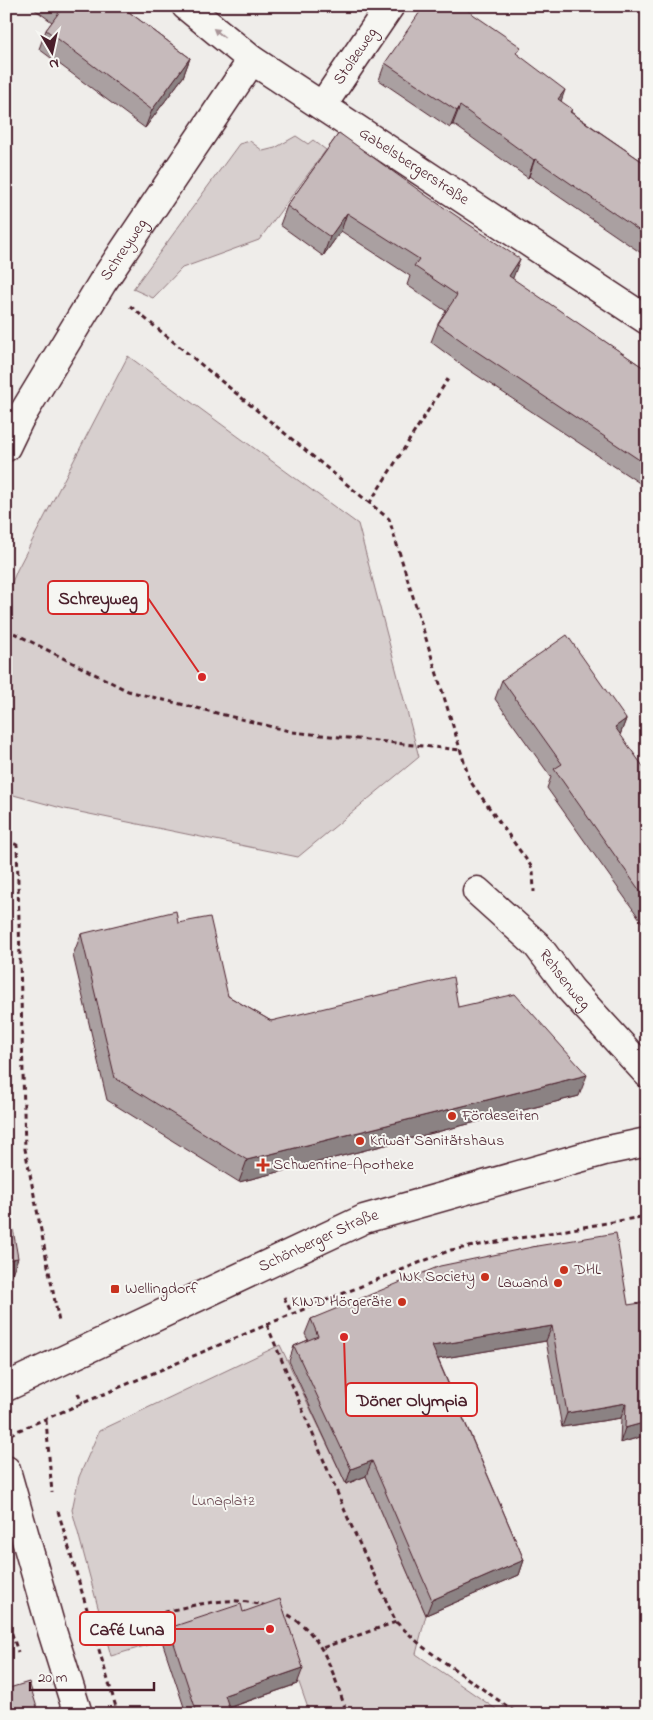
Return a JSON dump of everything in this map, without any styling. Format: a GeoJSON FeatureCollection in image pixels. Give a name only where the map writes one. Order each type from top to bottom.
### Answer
{"type":"FeatureCollection","features":[{"type":"Feature","properties":{"kind":"street","name":"Gabelsbergerstraße"},"geometry":{"type":"LineString","coordinates":[[186,6],[252,60],[647,320]]}},
{"type":"Feature","properties":{"kind":"street","name":"Stolzeweg"},"geometry":{"type":"LineString","coordinates":[[322,106],[390,6]]}},
{"type":"Feature","properties":{"kind":"street","name":"Schreyweg"},"geometry":{"type":"LineString","coordinates":[[6,447],[19,420],[102,283],[252,60]]}},
{"type":"Feature","properties":{"kind":"street","name":"Rehsenweg"},"geometry":{"type":"LineString","coordinates":[[477,891],[537,945],[571,990],[647,1072]]}},
{"type":"Feature","properties":{"kind":"street","name":"Schönberger Straße"},"geometry":{"type":"LineString","coordinates":[[6,1387],[364,1219],[604,1151],[647,1142]]}},
{"type":"Feature","properties":{"kind":"street"},"geometry":{"type":"LineString","coordinates":[[6,1470],[78,1714]]}},
{"type":"Feature","properties":{"kind":"path"},"geometry":{"type":"LineString","coordinates":[[102,283],[389,520],[470,781],[533,869],[537,945]]}},
{"type":"Feature","properties":{"kind":"path"},"geometry":{"type":"LineString","coordinates":[[369,504],[448,379]]}},
{"type":"Feature","properties":{"kind":"path"},"geometry":{"type":"LineString","coordinates":[[6,629],[128,691],[293,732],[460,750]]}},
{"type":"Feature","properties":{"kind":"path"},"geometry":{"type":"LineString","coordinates":[[6,840],[17,845],[25,1149],[66,1358],[82,1404]]}},
{"type":"Feature","properties":{"kind":"path"},"geometry":{"type":"LineString","coordinates":[[6,1436],[267,1325],[451,1250],[647,1216]]}},
{"type":"Feature","properties":{"kind":"path"},"geometry":{"type":"LineString","coordinates":[[267,1325],[350,1524],[396,1622],[423,1647],[518,1714]]}},
{"type":"Feature","properties":{"kind":"path"},"geometry":{"type":"LineString","coordinates":[[46,1420],[52,1492],[118,1714]]}},
{"type":"Feature","properties":{"kind":"path"},"geometry":{"type":"LineString","coordinates":[[96,1636],[147,1618],[226,1601],[248,1602],[268,1606],[289,1614],[308,1629],[322,1648],[347,1714]]}},
{"type":"Feature","properties":{"kind":"path"},"geometry":{"type":"LineString","coordinates":[[6,1616],[10,1628]]}},
{"type":"Feature","properties":{"kind":"path"},"geometry":{"type":"LineString","coordinates":[[322,1648],[396,1622]]}},
{"type":"Feature","properties":{"kind":"path"},"geometry":{"type":"LineString","coordinates":[[506,1714],[510,1709]]}},
{"type":"Feature","properties":{"kind":"green space"},"geometry":{"type":"Polygon","coordinates":[[[296,136],[308,144],[313,140],[326,150],[259,240],[182,268],[153,298],[133,289],[239,144],[250,141],[263,151],[275,148],[296,136]]]}},
{"type":"Feature","properties":{"kind":"green space"},"geometry":{"type":"Polygon","coordinates":[[[128,356],[358,524],[419,757],[298,857],[65,809],[6,793],[6,597],[17,570],[128,356]]]}},
{"type":"Feature","properties":{"kind":"green space","name":"Lunaplatz"},"geometry":{"type":"Polygon","coordinates":[[[280,1345],[346,1484],[366,1476],[426,1615],[416,1654],[503,1714],[310,1714],[273,1608],[111,1656],[72,1510],[79,1477],[99,1431],[280,1345]]]}},
{"type":"Feature","properties":{"kind":"building"},"geometry":{"type":"Polygon","coordinates":[[[62,6],[121,6],[190,58],[152,110],[46,30],[62,6]]]}},
{"type":"Feature","properties":{"kind":"building"},"geometry":{"type":"Polygon","coordinates":[[[424,6],[461,6],[521,47],[516,53],[565,90],[558,99],[572,109],[570,112],[646,164],[647,162],[647,236],[534,160],[460,106],[457,111],[385,63],[424,6]]]}},
{"type":"Feature","properties":{"kind":"building"},"geometry":{"type":"Polygon","coordinates":[[[6,77],[12,81],[6,89],[6,77]]]}},
{"type":"Feature","properties":{"kind":"building"},"geometry":{"type":"Polygon","coordinates":[[[339,133],[520,259],[509,276],[647,370],[647,465],[438,324],[457,295],[414,266],[419,259],[347,213],[330,237],[287,206],[339,133]]]}},
{"type":"Feature","properties":{"kind":"building"},"geometry":{"type":"Polygon","coordinates":[[[567,635],[626,719],[615,727],[647,772],[647,901],[554,769],[562,764],[502,680],[567,635]]]}},
{"type":"Feature","properties":{"kind":"building"},"geometry":{"type":"Polygon","coordinates":[[[176,911],[178,923],[210,917],[228,996],[271,1021],[453,977],[458,1007],[515,994],[587,1075],[247,1160],[115,1078],[81,934],[176,911]]]}},
{"type":"Feature","properties":{"kind":"building"},"geometry":{"type":"Polygon","coordinates":[[[6,1190],[18,1258],[6,1260],[6,1190]]]}},
{"type":"Feature","properties":{"kind":"building"},"geometry":{"type":"Polygon","coordinates":[[[616,1233],[628,1305],[647,1302],[647,1422],[625,1428],[626,1403],[567,1413],[552,1326],[432,1346],[524,1560],[432,1600],[372,1461],[351,1469],[294,1346],[318,1336],[311,1319],[440,1266],[537,1246],[616,1233]]]}},
{"type":"Feature","properties":{"kind":"building"},"geometry":{"type":"Polygon","coordinates":[[[280,1599],[303,1668],[225,1695],[231,1714],[185,1714],[196,1710],[169,1628],[241,1604],[243,1612],[280,1599]]]}},
{"type":"Feature","properties":{"kind":"building"},"geometry":{"type":"Polygon","coordinates":[[[29,1682],[39,1714],[6,1714],[6,1689],[29,1682]]]}},
{"type":"Feature","properties":{"kind":"place","name":"Schreyweg"},"geometry":{"type":"Point","coordinates":[202,677]}},
{"type":"Feature","properties":{"kind":"place","name":"Fördeseiten"},"geometry":{"type":"Point","coordinates":[452,1116]}},
{"type":"Feature","properties":{"kind":"place","name":"Kriwat Sanitätshaus"},"geometry":{"type":"Point","coordinates":[360,1141]}},
{"type":"Feature","properties":{"kind":"place","name":"Schwentine-Apotheke"},"geometry":{"type":"Point","coordinates":[263,1165]}},
{"type":"Feature","properties":{"kind":"place","name":"DHL"},"geometry":{"type":"Point","coordinates":[564,1270]}},
{"type":"Feature","properties":{"kind":"place","name":"INK Society"},"geometry":{"type":"Point","coordinates":[485,1277]}},
{"type":"Feature","properties":{"kind":"place","name":"Lawand"},"geometry":{"type":"Point","coordinates":[558,1283]}},
{"type":"Feature","properties":{"kind":"place","name":"Wellingdorf"},"geometry":{"type":"Point","coordinates":[115,1289]}},
{"type":"Feature","properties":{"kind":"place","name":"KIND Hörgeräte"},"geometry":{"type":"Point","coordinates":[402,1302]}},
{"type":"Feature","properties":{"kind":"place","name":"Döner Olympia"},"geometry":{"type":"Point","coordinates":[344,1337]}},
{"type":"Feature","properties":{"kind":"place","name":"Café Luna"},"geometry":{"type":"Point","coordinates":[270,1629]}}]}
